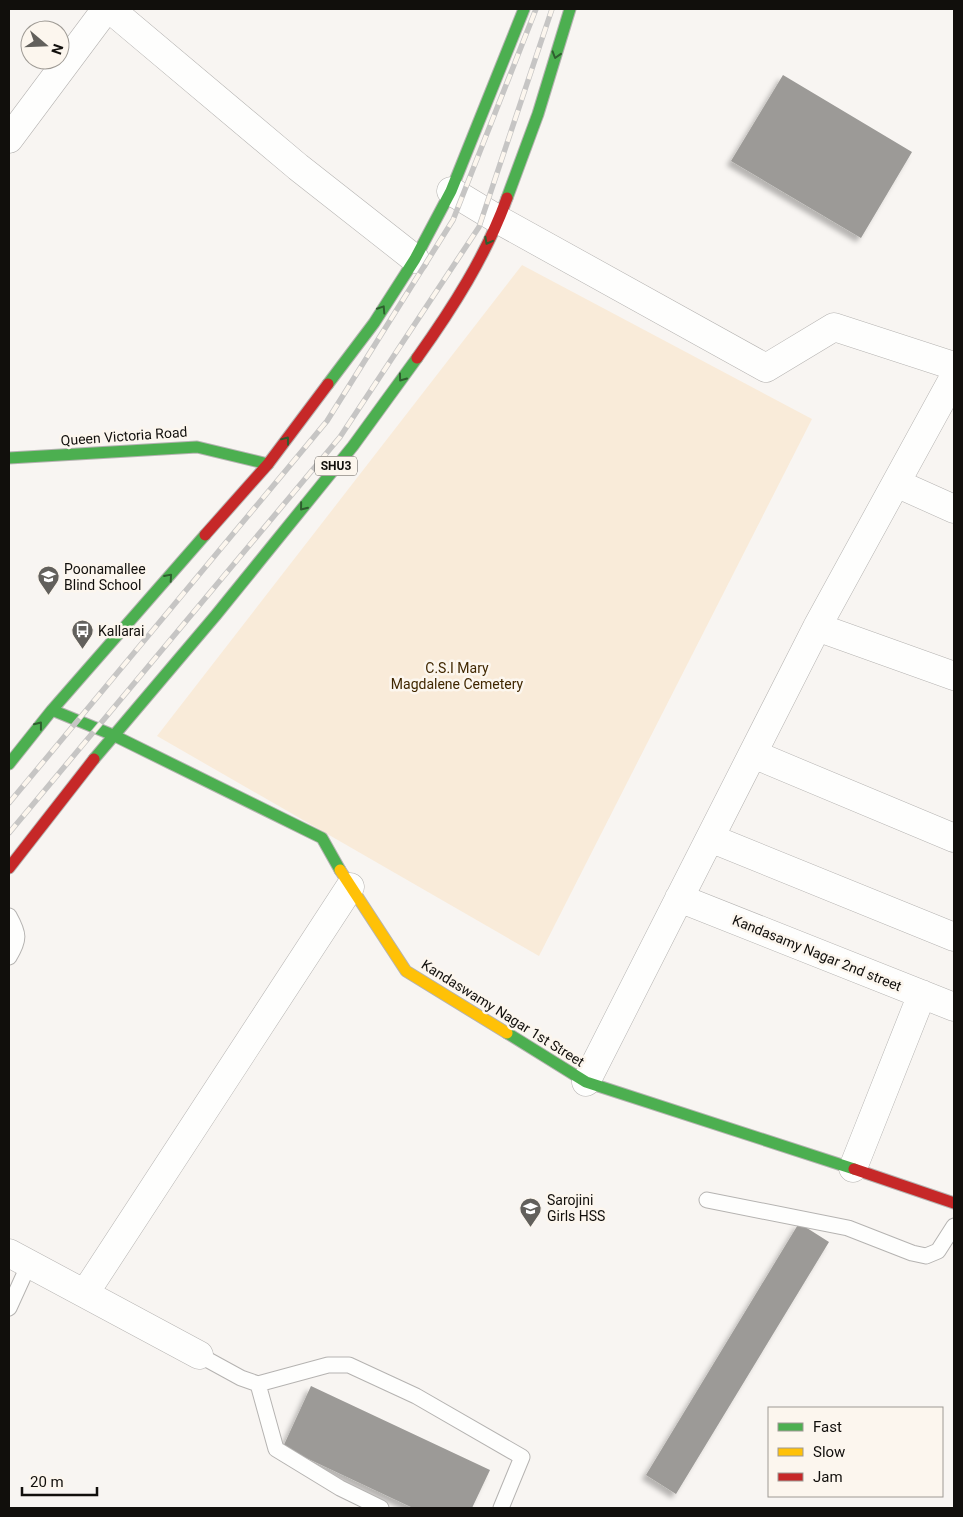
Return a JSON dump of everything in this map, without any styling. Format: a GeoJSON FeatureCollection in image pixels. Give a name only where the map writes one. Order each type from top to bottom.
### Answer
{"type":"FeatureCollection","features":[{"type":"Feature","properties":{"kind":"main road"},"geometry":{"type":"LineString","coordinates":[[9,764],[52,710],[268,464],[374,323],[415,259],[451,191],[524,9]]}},
{"type":"Feature","properties":{"kind":"main road","name":"SHU3"},"geometry":{"type":"LineString","coordinates":[[9,868],[113,735],[216,615],[353,446],[449,312],[499,220],[538,114],[570,9]]}},
{"type":"Feature","properties":{"kind":"main road","name":"Queen Victoria Road"},"geometry":{"type":"LineString","coordinates":[[9,458],[196,447],[268,464]]}},
{"type":"Feature","properties":{"kind":"main road","name":"Kandaswamy Nagar 1st Street"},"geometry":{"type":"LineString","coordinates":[[52,710],[113,735],[322,838],[350,887],[406,970],[586,1082],[854,1168],[954,1203]]}},
{"type":"Feature","properties":{"kind":"street"},"geometry":{"type":"LineString","coordinates":[[9,139],[106,9]]}},
{"type":"Feature","properties":{"kind":"street"},"geometry":{"type":"LineString","coordinates":[[110,9],[298,167],[415,259]]}},
{"type":"Feature","properties":{"kind":"street"},"geometry":{"type":"LineString","coordinates":[[451,191],[499,220],[766,368],[834,327],[954,366]]}},
{"type":"Feature","properties":{"kind":"street"},"geometry":{"type":"LineString","coordinates":[[586,1082],[817,627],[954,377]]}},
{"type":"Feature","properties":{"kind":"street"},"geometry":{"type":"LineString","coordinates":[[896,483],[954,509]]}},
{"type":"Feature","properties":{"kind":"street"},"geometry":{"type":"LineString","coordinates":[[817,627],[954,676]]}},
{"type":"Feature","properties":{"kind":"street"},"geometry":{"type":"LineString","coordinates":[[753,754],[954,838]]}},
{"type":"Feature","properties":{"kind":"street"},"geometry":{"type":"LineString","coordinates":[[710,838],[954,937]]}},
{"type":"Feature","properties":{"kind":"street"},"geometry":{"type":"LineString","coordinates":[[85,1293],[350,887]]}},
{"type":"Feature","properties":{"kind":"street","name":"Kandasamy Nagar 2nd street"},"geometry":{"type":"LineString","coordinates":[[679,898],[954,1007]]}},
{"type":"Feature","properties":{"kind":"street"},"geometry":{"type":"LineString","coordinates":[[854,1168],[922,994]]}},
{"type":"Feature","properties":{"kind":"street"},"geometry":{"type":"LineString","coordinates":[[19,1259],[199,1355]]}},
{"type":"Feature","properties":{"kind":"lane"},"geometry":{"type":"LineString","coordinates":[[9,916],[16,929],[18,942],[9,957]]}},
{"type":"Feature","properties":{"kind":"lane"},"geometry":{"type":"LineString","coordinates":[[707,1200],[848,1228],[912,1253],[926,1256],[938,1251],[954,1226]]}},
{"type":"Feature","properties":{"kind":"lane"},"geometry":{"type":"LineString","coordinates":[[9,1308],[19,1259]]}},
{"type":"Feature","properties":{"kind":"lane"},"geometry":{"type":"LineString","coordinates":[[199,1355],[241,1378],[258,1384],[328,1365],[349,1365],[416,1396],[522,1457],[501,1508]]}},
{"type":"Feature","properties":{"kind":"lane"},"geometry":{"type":"LineString","coordinates":[[258,1384],[276,1449],[340,1488],[381,1508]]}},
{"type":"Feature","properties":{"kind":"green space","name":"C.S.I Mary Magdalene Cemetery"},"geometry":{"type":"Polygon","coordinates":[[[522,265],[812,419],[539,956],[157,736],[522,265]]]}},
{"type":"Feature","properties":{"kind":"building"},"geometry":{"type":"Polygon","coordinates":[[[783,75],[912,152],[861,238],[731,161],[783,75]]]}},
{"type":"Feature","properties":{"kind":"building"},"geometry":{"type":"Polygon","coordinates":[[[799,1223],[829,1242],[676,1494],[646,1475],[799,1223]]]}},
{"type":"Feature","properties":{"kind":"building"},"geometry":{"type":"Polygon","coordinates":[[[311,1386],[490,1470],[472,1508],[413,1508],[283,1447],[311,1386]]]}},
{"type":"Feature","properties":{"kind":"railway"},"geometry":{"type":"LineString","coordinates":[[9,803],[327,421],[453,220],[536,9]]}},
{"type":"Feature","properties":{"kind":"railway"},"geometry":{"type":"LineString","coordinates":[[9,833],[340,437],[479,227],[552,9]]}},
{"type":"Feature","properties":{"kind":"traffic: fast"},"geometry":{"type":"LineString","coordinates":[[328,384],[374,323],[415,259],[451,191],[524,9]]}},
{"type":"Feature","properties":{"kind":"traffic: fast"},"geometry":{"type":"LineString","coordinates":[[507,198],[538,114],[570,9]]}},
{"type":"Feature","properties":{"kind":"traffic: fast"},"geometry":{"type":"LineString","coordinates":[[94,759],[216,615],[353,446],[417,358]]}},
{"type":"Feature","properties":{"kind":"traffic: fast"},"geometry":{"type":"LineString","coordinates":[[9,458],[197,447],[268,464]]}},
{"type":"Feature","properties":{"kind":"traffic: fast"},"geometry":{"type":"LineString","coordinates":[[9,764],[52,710],[205,535]]}},
{"type":"Feature","properties":{"kind":"traffic: fast"},"geometry":{"type":"LineString","coordinates":[[52,710],[113,735],[322,838],[340,870]]}},
{"type":"Feature","properties":{"kind":"traffic: fast"},"geometry":{"type":"LineString","coordinates":[[507,1033],[586,1082],[854,1169]]}},
{"type":"Feature","properties":{"kind":"traffic: slow"},"geometry":{"type":"LineString","coordinates":[[340,870],[406,971],[507,1033]]}},
{"type":"Feature","properties":{"kind":"traffic: jam"},"geometry":{"type":"LineString","coordinates":[[417,358],[479,261],[499,220],[507,198]]}},
{"type":"Feature","properties":{"kind":"traffic: jam"},"geometry":{"type":"LineString","coordinates":[[205,535],[268,464],[328,384]]}},
{"type":"Feature","properties":{"kind":"traffic: jam"},"geometry":{"type":"LineString","coordinates":[[9,868],[94,759]]}},
{"type":"Feature","properties":{"kind":"traffic: jam"},"geometry":{"type":"LineString","coordinates":[[854,1169],[954,1203]]}},
{"type":"Feature","properties":{"kind":"place","name":"Poonamallee Blind School"},"geometry":{"type":"Point","coordinates":[48,596]}},
{"type":"Feature","properties":{"kind":"place","name":"Kallarai"},"geometry":{"type":"Point","coordinates":[82,650]}},
{"type":"Feature","properties":{"kind":"place","name":"Sarojini Girls HSS"},"geometry":{"type":"Point","coordinates":[531,1227]}}]}
